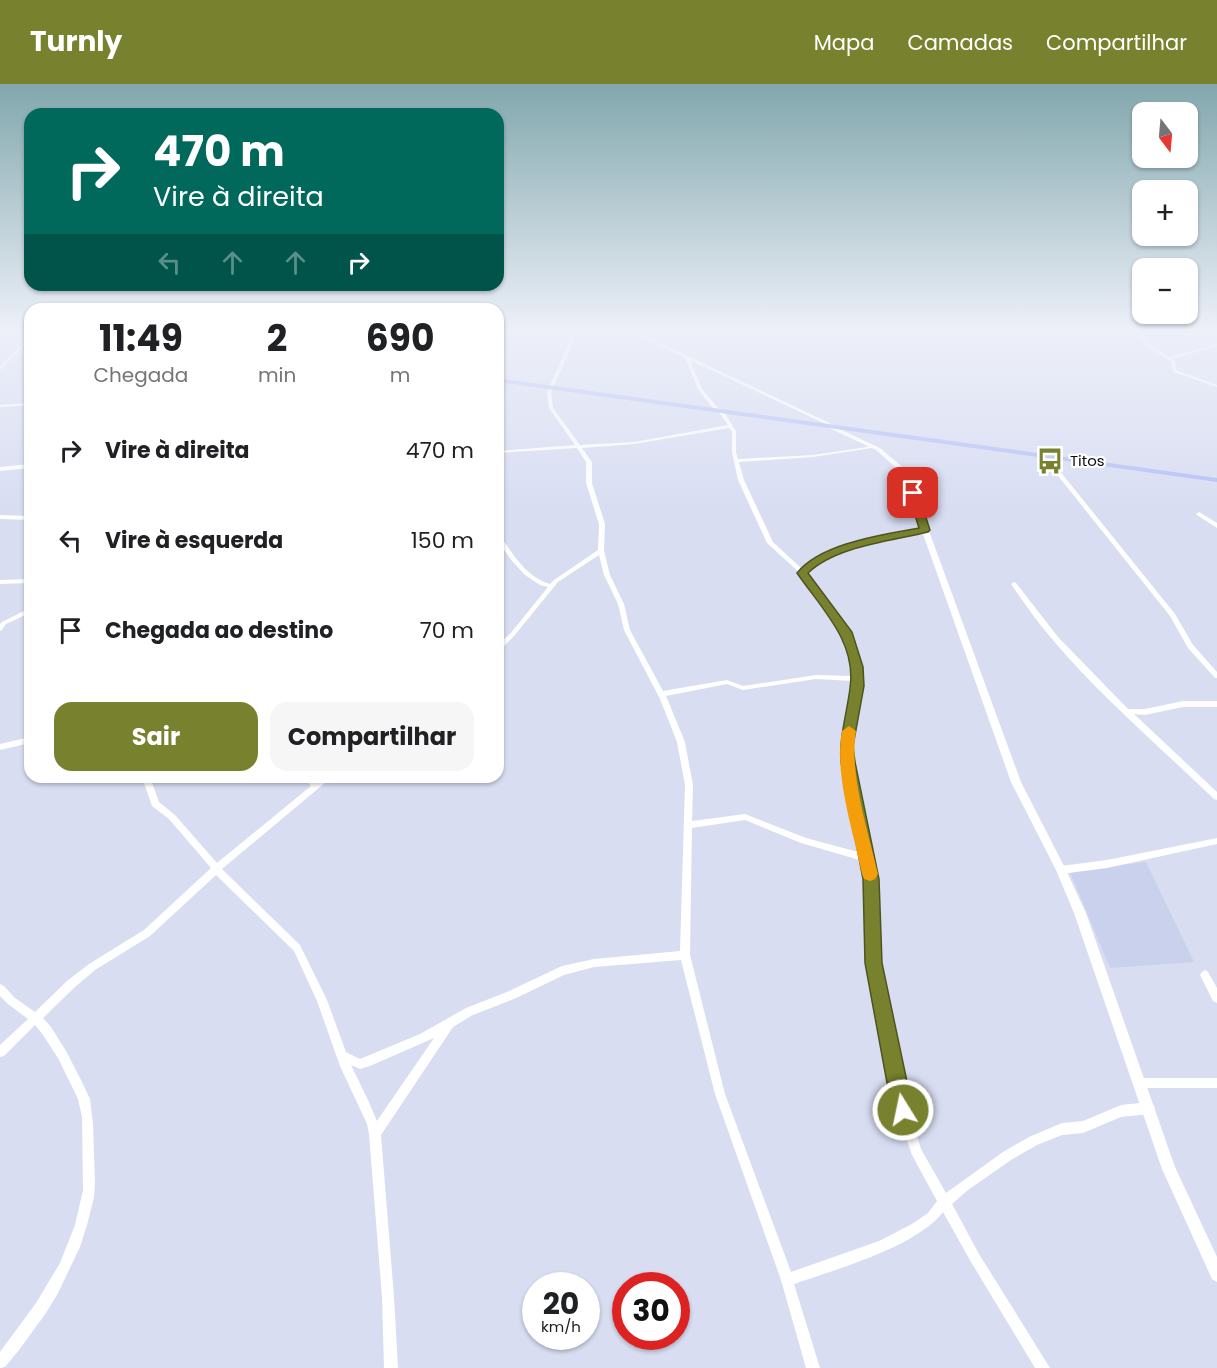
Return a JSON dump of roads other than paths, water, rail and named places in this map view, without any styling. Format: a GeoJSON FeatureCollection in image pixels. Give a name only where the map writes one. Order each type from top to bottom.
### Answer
{"type":"FeatureCollection","features":[{"type":"Feature","properties":{"kind":"highway"},"geometry":{"type":"LineString","coordinates":[[566,389],[1217,480]]}},
{"type":"Feature","properties":{"kind":"street"},"geometry":{"type":"LineString","coordinates":[[551,389],[549,397],[552,412],[589,462],[589,483],[603,530],[601,551],[607,575],[621,604],[627,630],[661,694],[681,742],[689,785],[685,955],[720,1094],[787,1280],[813,1368]]}},
{"type":"Feature","properties":{"kind":"street"},"geometry":{"type":"LineString","coordinates":[[700,389],[731,426],[735,435],[734,452],[741,480],[770,543],[802,573],[846,632],[857,667],[846,746],[865,858],[871,879],[873,963],[903,1110],[916,1151],[1043,1368]]}},
{"type":"Feature","properties":{"kind":"street"},"geometry":{"type":"LineString","coordinates":[[751,389],[872,447],[904,471],[1016,782],[1061,870],[1080,913],[1169,1169],[1217,1274]]}},
{"type":"Feature","properties":{"kind":"street"},"geometry":{"type":"LineString","coordinates":[[0,406],[24,404]]}},
{"type":"Feature","properties":{"kind":"street"},"geometry":{"type":"LineString","coordinates":[[504,452],[634,443],[731,426]]}},
{"type":"Feature","properties":{"kind":"street"},"geometry":{"type":"LineString","coordinates":[[736,461],[813,456],[872,447]]}},
{"type":"Feature","properties":{"kind":"street"},"geometry":{"type":"LineString","coordinates":[[0,469],[24,467]]}},
{"type":"Feature","properties":{"kind":"street"},"geometry":{"type":"LineString","coordinates":[[1057,471],[1169,609],[1190,646],[1217,676]]}},
{"type":"Feature","properties":{"kind":"street"},"geometry":{"type":"LineString","coordinates":[[1199,514],[1217,526]]}},
{"type":"Feature","properties":{"kind":"street"},"geometry":{"type":"LineString","coordinates":[[0,517],[24,518]]}},
{"type":"Feature","properties":{"kind":"street"},"geometry":{"type":"LineString","coordinates":[[802,573],[813,562],[831,554],[874,540],[925,530]]}},
{"type":"Feature","properties":{"kind":"street"},"geometry":{"type":"LineString","coordinates":[[504,545],[526,575],[542,585],[551,586]]}},
{"type":"Feature","properties":{"kind":"street"},"geometry":{"type":"LineString","coordinates":[[504,642],[551,586],[601,551]]}},
{"type":"Feature","properties":{"kind":"street"},"geometry":{"type":"LineString","coordinates":[[0,582],[24,581]]}},
{"type":"Feature","properties":{"kind":"street"},"geometry":{"type":"LineString","coordinates":[[1014,584],[1061,645],[1125,711],[1217,797]]}},
{"type":"Feature","properties":{"kind":"street"},"geometry":{"type":"LineString","coordinates":[[0,629],[4,623],[24,613]]}},
{"type":"Feature","properties":{"kind":"street"},"geometry":{"type":"LineString","coordinates":[[661,694],[727,682],[743,688],[816,677],[857,679]]}},
{"type":"Feature","properties":{"kind":"street"},"geometry":{"type":"LineString","coordinates":[[1125,711],[1145,712],[1183,704],[1217,704]]}},
{"type":"Feature","properties":{"kind":"street"},"geometry":{"type":"LineString","coordinates":[[1144,727],[1141,720],[1145,712]]}},
{"type":"Feature","properties":{"kind":"street"},"geometry":{"type":"LineString","coordinates":[[0,747],[24,741]]}},
{"type":"Feature","properties":{"kind":"street"},"geometry":{"type":"LineString","coordinates":[[148,783],[155,804],[190,836],[216,869],[297,948],[322,1000],[346,1069],[369,1112],[375,1134],[388,1297],[390,1368]]}},
{"type":"Feature","properties":{"kind":"street"},"geometry":{"type":"LineString","coordinates":[[313,783],[316,786]]}},
{"type":"Feature","properties":{"kind":"street"},"geometry":{"type":"LineString","coordinates":[[0,1052],[92,967],[147,933],[166,918],[216,869],[320,783]]}},
{"type":"Feature","properties":{"kind":"street"},"geometry":{"type":"LineString","coordinates":[[689,825],[745,817],[804,841],[865,858]]}},
{"type":"Feature","properties":{"kind":"street"},"geometry":{"type":"LineString","coordinates":[[1061,870],[1107,864],[1217,841]]}},
{"type":"Feature","properties":{"kind":"street"},"geometry":{"type":"LineString","coordinates":[[342,1056],[360,1064],[370,1061],[424,1038],[470,1011],[510,996],[562,971],[594,963],[685,955]]}},
{"type":"Feature","properties":{"kind":"street"},"geometry":{"type":"LineString","coordinates":[[1205,975],[1217,998]]}},
{"type":"Feature","properties":{"kind":"street"},"geometry":{"type":"LineString","coordinates":[[0,989],[20,1010],[37,1017],[49,1033],[84,1097],[87,1113],[88,1201],[71,1250],[55,1284],[30,1326],[0,1362]]}},
{"type":"Feature","properties":{"kind":"street"},"geometry":{"type":"LineString","coordinates":[[375,1134],[450,1024]]}},
{"type":"Feature","properties":{"kind":"street"},"geometry":{"type":"LineString","coordinates":[[1140,1083],[1217,1083]]}},
{"type":"Feature","properties":{"kind":"street"},"geometry":{"type":"LineString","coordinates":[[787,1280],[882,1246],[916,1228],[932,1217],[944,1202],[1006,1156],[1033,1141],[1062,1129],[1083,1127],[1121,1111],[1149,1108]]}},
{"type":"Feature","properties":{"kind":"place","name":"Titos"},"geometry":{"type":"Point","coordinates":[1050,461]}}]}
